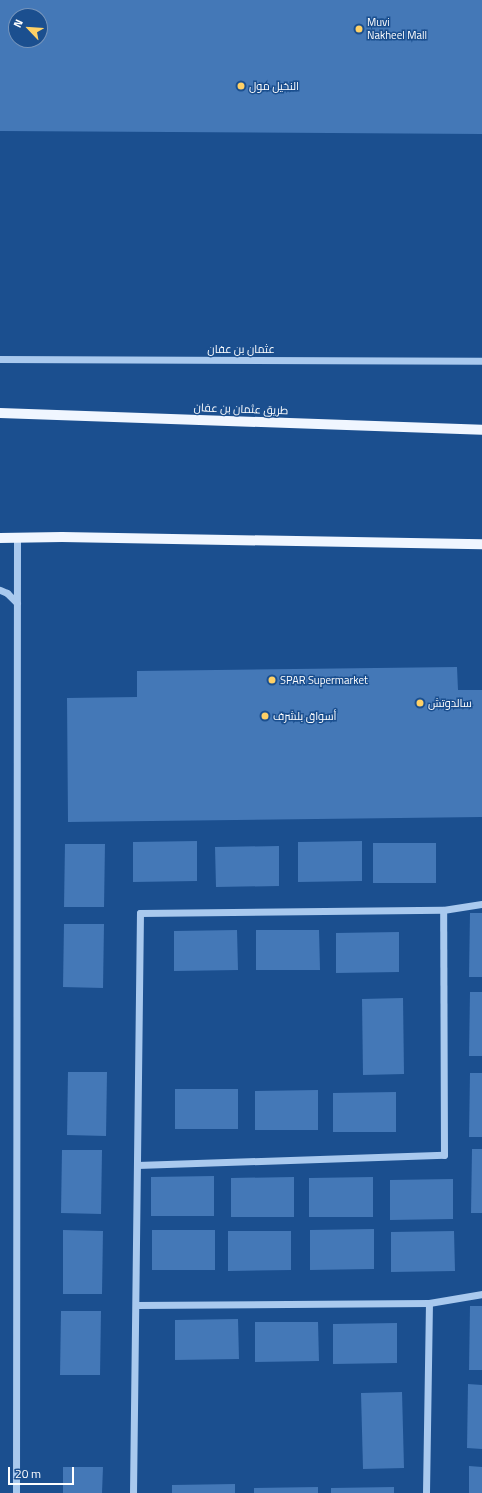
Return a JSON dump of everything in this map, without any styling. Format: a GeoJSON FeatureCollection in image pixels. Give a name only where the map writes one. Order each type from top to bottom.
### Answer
{"type":"FeatureCollection","features":[{"type":"Feature","properties":{"kind":"main road","name":"طريق عثمان بن عفان"},"geometry":{"type":"LineString","coordinates":[[0,413],[482,430]]}},
{"type":"Feature","properties":{"kind":"main road"},"geometry":{"type":"LineString","coordinates":[[0,538],[482,544]]}},
{"type":"Feature","properties":{"kind":"street","name":"عثمان بن عفان"},"geometry":{"type":"LineString","coordinates":[[0,359],[482,361]]}},
{"type":"Feature","properties":{"kind":"street"},"geometry":{"type":"LineString","coordinates":[[16,1493],[17,538]]}},
{"type":"Feature","properties":{"kind":"street"},"geometry":{"type":"LineString","coordinates":[[0,590],[7,593],[17,603]]}},
{"type":"Feature","properties":{"kind":"street"},"geometry":{"type":"LineString","coordinates":[[133,1493],[140,913],[443,910],[482,904]]}},
{"type":"Feature","properties":{"kind":"street"},"geometry":{"type":"LineString","coordinates":[[137,1165],[444,1155],[443,910]]}},
{"type":"Feature","properties":{"kind":"street"},"geometry":{"type":"LineString","coordinates":[[136,1306],[429,1303],[482,1294]]}},
{"type":"Feature","properties":{"kind":"street"},"geometry":{"type":"LineString","coordinates":[[426,1493],[429,1303]]}},
{"type":"Feature","properties":{"kind":"building","name":"النخيل مول"},"geometry":{"type":"Polygon","coordinates":[[[0,0],[482,0],[482,134],[0,131],[0,0]]]}},
{"type":"Feature","properties":{"kind":"building"},"geometry":{"type":"Polygon","coordinates":[[[457,667],[458,690],[482,690],[482,817],[68,822],[67,698],[137,697],[137,671],[457,667]]]}},
{"type":"Feature","properties":{"kind":"building"},"geometry":{"type":"Polygon","coordinates":[[[197,841],[197,881],[133,882],[133,842],[197,841]]]}},
{"type":"Feature","properties":{"kind":"building"},"geometry":{"type":"Polygon","coordinates":[[[362,841],[362,881],[298,882],[298,842],[362,841]]]}},
{"type":"Feature","properties":{"kind":"building"},"geometry":{"type":"Polygon","coordinates":[[[373,843],[436,843],[436,883],[373,883],[373,843]]]}},
{"type":"Feature","properties":{"kind":"building"},"geometry":{"type":"Polygon","coordinates":[[[65,844],[105,844],[104,907],[64,907],[65,844]]]}},
{"type":"Feature","properties":{"kind":"building"},"geometry":{"type":"Polygon","coordinates":[[[279,846],[279,886],[216,887],[215,847],[279,846]]]}},
{"type":"Feature","properties":{"kind":"building"},"geometry":{"type":"Polygon","coordinates":[[[470,913],[482,913],[482,977],[469,977],[470,913]]]}},
{"type":"Feature","properties":{"kind":"building"},"geometry":{"type":"Polygon","coordinates":[[[64,924],[104,924],[103,988],[63,987],[64,924]]]}},
{"type":"Feature","properties":{"kind":"building"},"geometry":{"type":"Polygon","coordinates":[[[237,930],[238,970],[174,971],[174,931],[237,930]]]}},
{"type":"Feature","properties":{"kind":"building"},"geometry":{"type":"Polygon","coordinates":[[[256,930],[319,930],[320,970],[256,970],[256,930]]]}},
{"type":"Feature","properties":{"kind":"building"},"geometry":{"type":"Polygon","coordinates":[[[399,932],[399,972],[336,973],[336,933],[399,932]]]}},
{"type":"Feature","properties":{"kind":"building"},"geometry":{"type":"Polygon","coordinates":[[[470,992],[482,992],[482,1056],[469,1056],[470,992]]]}},
{"type":"Feature","properties":{"kind":"building"},"geometry":{"type":"Polygon","coordinates":[[[403,998],[404,1074],[363,1075],[362,999],[403,998]]]}},
{"type":"Feature","properties":{"kind":"building"},"geometry":{"type":"Polygon","coordinates":[[[68,1072],[107,1072],[106,1136],[67,1135],[68,1072]]]}},
{"type":"Feature","properties":{"kind":"building"},"geometry":{"type":"Polygon","coordinates":[[[470,1073],[482,1073],[482,1137],[469,1137],[470,1073]]]}},
{"type":"Feature","properties":{"kind":"building"},"geometry":{"type":"Polygon","coordinates":[[[175,1089],[238,1089],[238,1129],[175,1129],[175,1089]]]}},
{"type":"Feature","properties":{"kind":"building"},"geometry":{"type":"Polygon","coordinates":[[[318,1090],[318,1130],[255,1130],[255,1091],[318,1090]]]}},
{"type":"Feature","properties":{"kind":"building"},"geometry":{"type":"Polygon","coordinates":[[[396,1092],[396,1132],[333,1132],[333,1093],[396,1092]]]}},
{"type":"Feature","properties":{"kind":"building"},"geometry":{"type":"Polygon","coordinates":[[[472,1149],[482,1149],[482,1213],[471,1213],[472,1149]]]}},
{"type":"Feature","properties":{"kind":"building"},"geometry":{"type":"Polygon","coordinates":[[[62,1150],[102,1150],[101,1214],[61,1213],[62,1150]]]}},
{"type":"Feature","properties":{"kind":"building"},"geometry":{"type":"Polygon","coordinates":[[[214,1176],[214,1216],[151,1216],[151,1177],[214,1176]]]}},
{"type":"Feature","properties":{"kind":"building"},"geometry":{"type":"Polygon","coordinates":[[[294,1177],[294,1217],[231,1217],[231,1178],[294,1177]]]}},
{"type":"Feature","properties":{"kind":"building"},"geometry":{"type":"Polygon","coordinates":[[[373,1177],[373,1217],[309,1217],[309,1178],[373,1177]]]}},
{"type":"Feature","properties":{"kind":"building"},"geometry":{"type":"Polygon","coordinates":[[[453,1179],[453,1219],[390,1220],[390,1180],[453,1179]]]}},
{"type":"Feature","properties":{"kind":"building"},"geometry":{"type":"Polygon","coordinates":[[[374,1229],[374,1269],[310,1270],[310,1230],[374,1229]]]}},
{"type":"Feature","properties":{"kind":"building"},"geometry":{"type":"Polygon","coordinates":[[[63,1230],[103,1231],[102,1294],[63,1294],[63,1230]]]}},
{"type":"Feature","properties":{"kind":"building"},"geometry":{"type":"Polygon","coordinates":[[[152,1230],[215,1230],[215,1270],[152,1270],[152,1230]]]}},
{"type":"Feature","properties":{"kind":"building"},"geometry":{"type":"Polygon","coordinates":[[[228,1231],[291,1231],[291,1270],[228,1271],[228,1231]]]}},
{"type":"Feature","properties":{"kind":"building"},"geometry":{"type":"Polygon","coordinates":[[[454,1231],[455,1271],[391,1272],[391,1232],[454,1231]]]}},
{"type":"Feature","properties":{"kind":"building"},"geometry":{"type":"Polygon","coordinates":[[[470,1306],[482,1306],[482,1370],[469,1370],[470,1306]]]}},
{"type":"Feature","properties":{"kind":"building"},"geometry":{"type":"Polygon","coordinates":[[[61,1311],[101,1311],[100,1375],[60,1375],[61,1311]]]}},
{"type":"Feature","properties":{"kind":"building"},"geometry":{"type":"Polygon","coordinates":[[[238,1319],[239,1359],[175,1360],[175,1320],[238,1319]]]}},
{"type":"Feature","properties":{"kind":"building"},"geometry":{"type":"Polygon","coordinates":[[[255,1322],[318,1322],[319,1361],[255,1362],[255,1322]]]}},
{"type":"Feature","properties":{"kind":"building"},"geometry":{"type":"Polygon","coordinates":[[[397,1323],[397,1363],[333,1364],[333,1324],[397,1323]]]}},
{"type":"Feature","properties":{"kind":"building"},"geometry":{"type":"Polygon","coordinates":[[[468,1384],[482,1385],[482,1449],[467,1448],[468,1384]]]}},
{"type":"Feature","properties":{"kind":"building"},"geometry":{"type":"Polygon","coordinates":[[[402,1392],[404,1468],[363,1469],[361,1393],[402,1392]]]}},
{"type":"Feature","properties":{"kind":"building"},"geometry":{"type":"Polygon","coordinates":[[[469,1466],[482,1467],[482,1493],[469,1493],[469,1466]]]}},
{"type":"Feature","properties":{"kind":"building"},"geometry":{"type":"Polygon","coordinates":[[[63,1467],[103,1467],[102,1493],[63,1493],[63,1467]]]}},
{"type":"Feature","properties":{"kind":"building"},"geometry":{"type":"Polygon","coordinates":[[[235,1484],[235,1493],[172,1493],[172,1485],[235,1484]]]}},
{"type":"Feature","properties":{"kind":"building"},"geometry":{"type":"Polygon","coordinates":[[[318,1487],[318,1493],[254,1493],[254,1488],[318,1487]]]}},
{"type":"Feature","properties":{"kind":"building"},"geometry":{"type":"Polygon","coordinates":[[[394,1487],[394,1493],[331,1493],[331,1488],[394,1487]]]}},
{"type":"Feature","properties":{"kind":"place","name":"Muvi Nakheel Mall"},"geometry":{"type":"Point","coordinates":[359,29]}},
{"type":"Feature","properties":{"kind":"place","name":"النخيل مول"},"geometry":{"type":"Point","coordinates":[241,86]}},
{"type":"Feature","properties":{"kind":"place","name":"SPAR Supermarket"},"geometry":{"type":"Point","coordinates":[272,680]}},
{"type":"Feature","properties":{"kind":"place","name":"سالدوتش"},"geometry":{"type":"Point","coordinates":[420,703]}},
{"type":"Feature","properties":{"kind":"place","name":"أسواق بلشرف"},"geometry":{"type":"Point","coordinates":[265,716]}}]}
